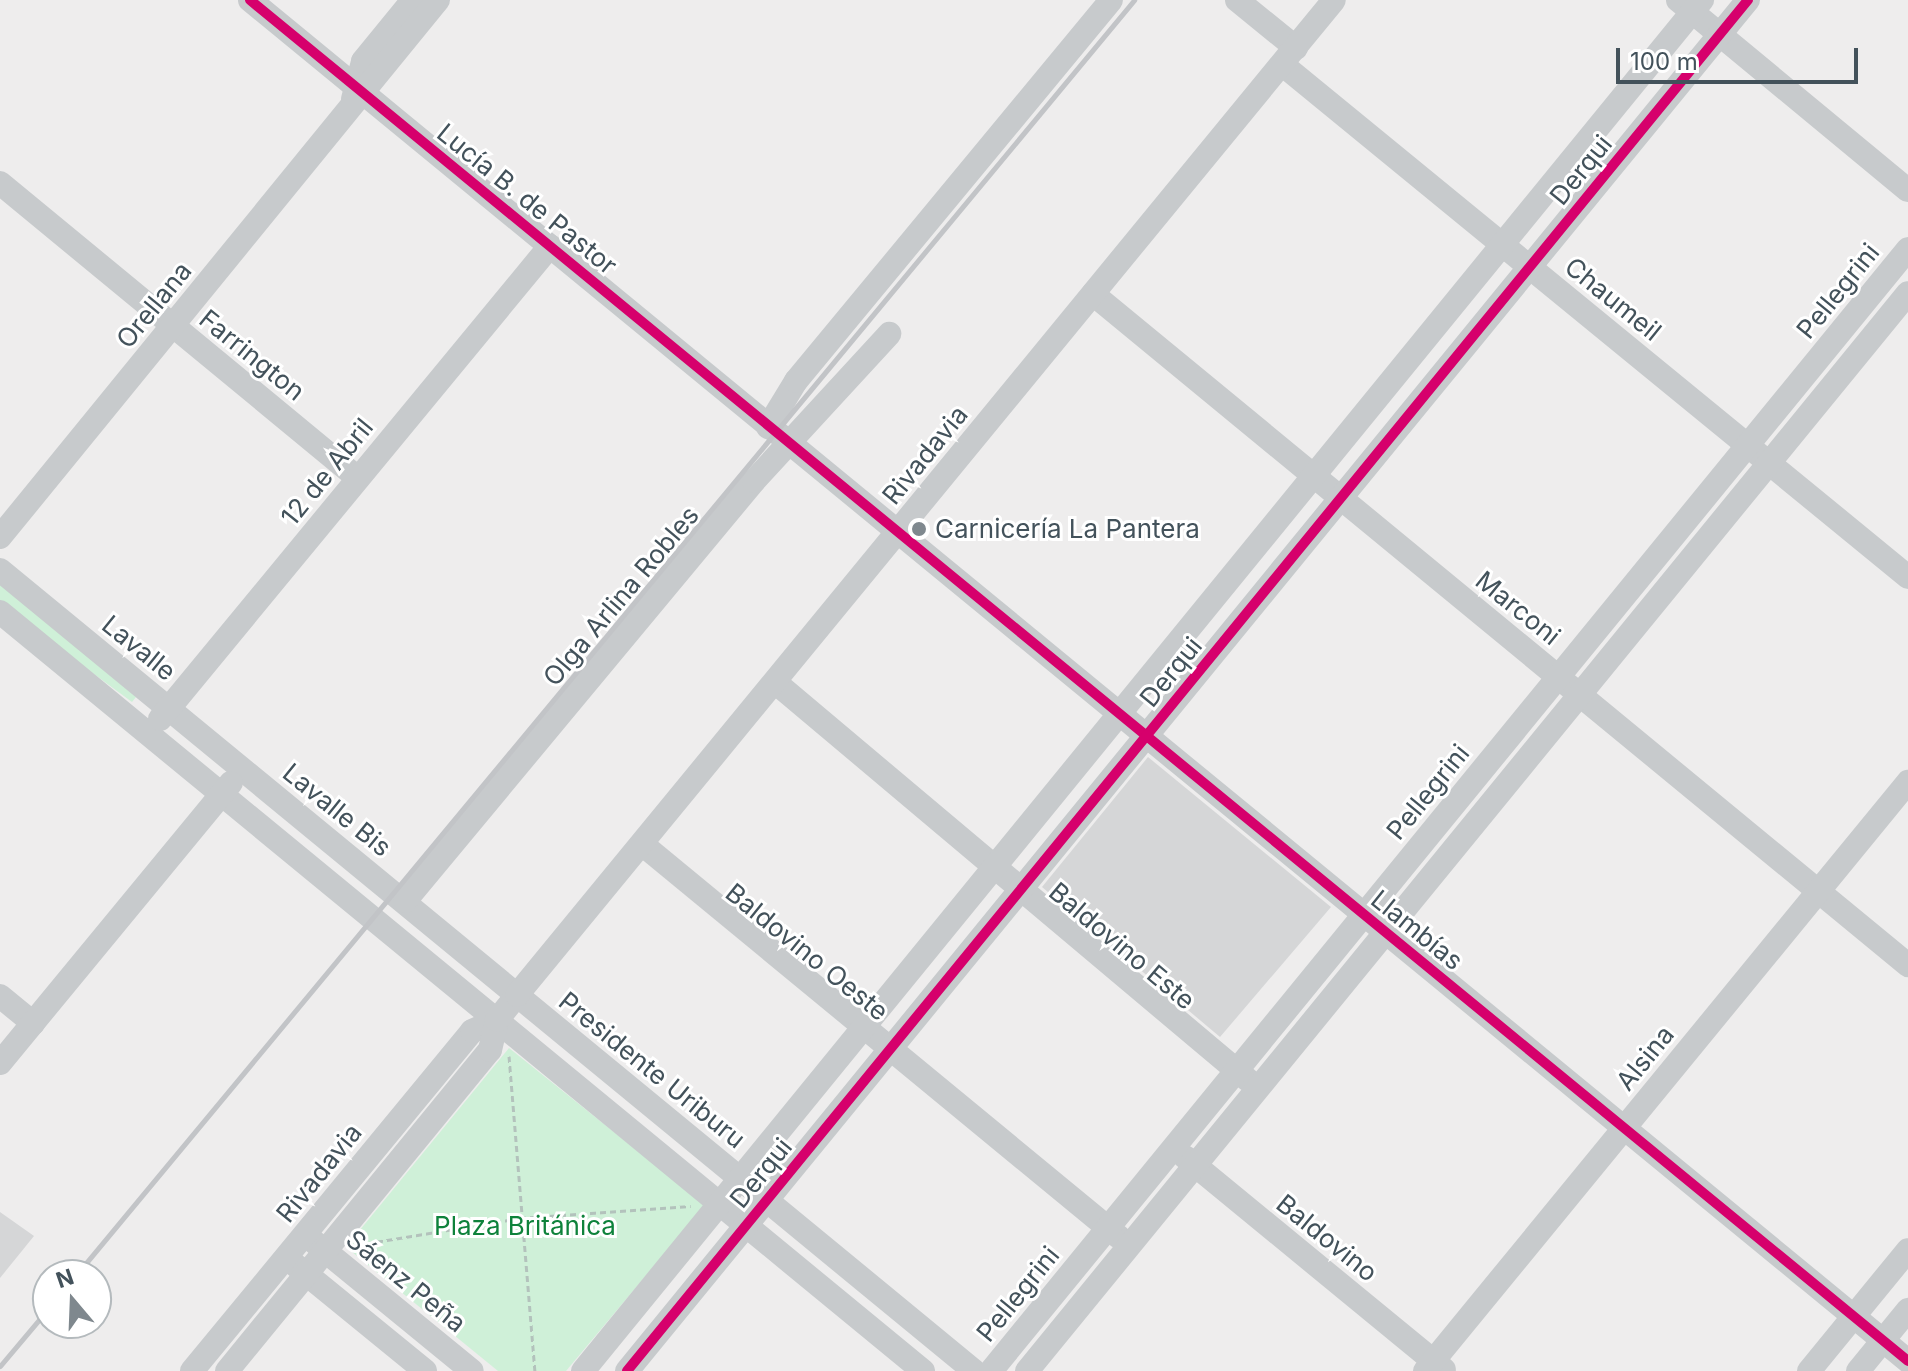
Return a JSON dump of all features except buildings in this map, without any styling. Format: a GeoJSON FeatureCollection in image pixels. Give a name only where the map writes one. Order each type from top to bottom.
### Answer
{"type":"FeatureCollection","features":[{"type":"Feature","properties":{"kind":"street","name":"Lucía B. de Pastor"},"geometry":{"type":"LineString","coordinates":[[250,0],[357,96],[550,246],[898,532]]}},
{"type":"Feature","properties":{"kind":"street","name":"Orellana"},"geometry":{"type":"LineString","coordinates":[[357,96],[363,61],[413,0]]}},
{"type":"Feature","properties":{"kind":"street","name":"Orellana"},"geometry":{"type":"LineString","coordinates":[[0,537],[438,0]]}},
{"type":"Feature","properties":{"kind":"street","name":"Olga Arlina Robles"},"geometry":{"type":"LineString","coordinates":[[777,434],[796,381],[1111,0]]}},
{"type":"Feature","properties":{"kind":"street","name":"Chaumeil"},"geometry":{"type":"LineString","coordinates":[[1237,0],[1289,56],[1502,245],[1908,577]]}},
{"type":"Feature","properties":{"kind":"street","name":"Rivadavia"},"geometry":{"type":"LineString","coordinates":[[227,1371],[307,1274],[336,1249],[490,1050],[497,1020],[517,995],[1334,0]]}},
{"type":"Feature","properties":{"kind":"street","name":"Derqui"},"geometry":{"type":"LineString","coordinates":[[627,1371],[1748,0]]}},
{"type":"Feature","properties":{"kind":"street","name":"Derqui"},"geometry":{"type":"LineString","coordinates":[[583,1371],[712,1204],[740,1178],[1502,245],[1690,4]]}},
{"type":"Feature","properties":{"kind":"street"},"geometry":{"type":"LineString","coordinates":[[1690,4],[1720,35],[1908,190]]}},
{"type":"Feature","properties":{"kind":"street","name":"Farrington"},"geometry":{"type":"LineString","coordinates":[[0,183],[358,478]]}},
{"type":"Feature","properties":{"kind":"street","name":"12 de Abril"},"geometry":{"type":"LineString","coordinates":[[148,734],[550,246]]}},
{"type":"Feature","properties":{"kind":"street","name":"Pellegrini"},"geometry":{"type":"LineString","coordinates":[[991,1371],[1908,249]]}},
{"type":"Feature","properties":{"kind":"street"},"geometry":{"type":"LineString","coordinates":[[1027,1371],[1769,463],[1903,308],[1873,293]]}},
{"type":"Feature","properties":{"kind":"street","name":"Marconi"},"geometry":{"type":"LineString","coordinates":[[1093,294],[1908,965]]}},
{"type":"Feature","properties":{"kind":"street","name":"Olga Arlina Robles"},"geometry":{"type":"LineString","coordinates":[[400,897],[777,434],[889,334]]}},
{"type":"Feature","properties":{"kind":"street","name":"Llambías"},"geometry":{"type":"LineString","coordinates":[[898,532],[1908,1361]]}},
{"type":"Feature","properties":{"kind":"street","name":"Lavalle"},"geometry":{"type":"LineString","coordinates":[[0,570],[243,769]]}},
{"type":"Feature","properties":{"kind":"street"},"geometry":{"type":"LineString","coordinates":[[0,612],[497,1020],[712,1204],[746,1225],[923,1371]]}},
{"type":"Feature","properties":{"kind":"street","name":"Baldovino Este"},"geometry":{"type":"LineString","coordinates":[[775,682],[1258,1088]]}},
{"type":"Feature","properties":{"kind":"street"},"geometry":{"type":"LineString","coordinates":[[0,1063],[243,769]]}},
{"type":"Feature","properties":{"kind":"street","name":"Lavalle Bis"},"geometry":{"type":"LineString","coordinates":[[243,769],[517,995]]}},
{"type":"Feature","properties":{"kind":"street","name":"Alsina"},"geometry":{"type":"LineString","coordinates":[[1435,1368],[1624,1128],[1908,782]]}},
{"type":"Feature","properties":{"kind":"street","name":"Baldovino Oeste"},"geometry":{"type":"LineString","coordinates":[[642,844],[1130,1246]]}},
{"type":"Feature","properties":{"kind":"street","name":"Presidente Uriburu"},"geometry":{"type":"LineString","coordinates":[[517,995],[974,1371]]}},
{"type":"Feature","properties":{"kind":"street"},"geometry":{"type":"LineString","coordinates":[[0,996],[33,1023]]}},
{"type":"Feature","properties":{"kind":"street","name":"Rivadavia"},"geometry":{"type":"LineString","coordinates":[[192,1371],[472,1031],[497,1020]]}},
{"type":"Feature","properties":{"kind":"street","name":"Baldovino"},"geometry":{"type":"LineString","coordinates":[[1173,1148],[1435,1368]]}},
{"type":"Feature","properties":{"kind":"street","name":"Sáenz Peña"},"geometry":{"type":"LineString","coordinates":[[305,1234],[336,1249],[472,1371]]}},
{"type":"Feature","properties":{"kind":"street"},"geometry":{"type":"LineString","coordinates":[[1809,1371],[1908,1250]]}},
{"type":"Feature","properties":{"kind":"street"},"geometry":{"type":"LineString","coordinates":[[286,1257],[425,1371]]}},
{"type":"Feature","properties":{"kind":"street"},"geometry":{"type":"LineString","coordinates":[[1858,1371],[1908,1310]]}},
{"type":"Feature","properties":{"kind":"path"},"geometry":{"type":"LineString","coordinates":[[509,1048],[520,1218],[535,1371]]}},
{"type":"Feature","properties":{"kind":"path"},"geometry":{"type":"LineString","coordinates":[[336,1249],[520,1218],[712,1204]]}},
{"type":"Feature","properties":{"kind":"green space"},"geometry":{"type":"Polygon","coordinates":[[[0,581],[136,697],[132,702],[0,605],[0,581]]]}},
{"type":"Feature","properties":{"kind":"green space","name":"Plaza Británica"},"geometry":{"type":"Polygon","coordinates":[[[509,1048],[705,1205],[566,1371],[498,1371],[346,1247],[509,1048]]]}},
{"type":"Feature","properties":{"kind":"railway"},"geometry":{"type":"LineString","coordinates":[[89,1259],[1134,0]]}},
{"type":"Feature","properties":{"kind":"railway"},"geometry":{"type":"LineString","coordinates":[[0,1366],[32,1328]]}},
{"type":"Feature","properties":{"kind":"cycle path"},"geometry":{"type":"LineString","coordinates":[[250,0],[1908,1361]]}},
{"type":"Feature","properties":{"kind":"cycle path"},"geometry":{"type":"LineString","coordinates":[[627,1371],[1748,0]]}},
{"type":"Feature","properties":{"kind":"place","name":"Carnicería La Pantera"},"geometry":{"type":"Point","coordinates":[919,529]}}]}
